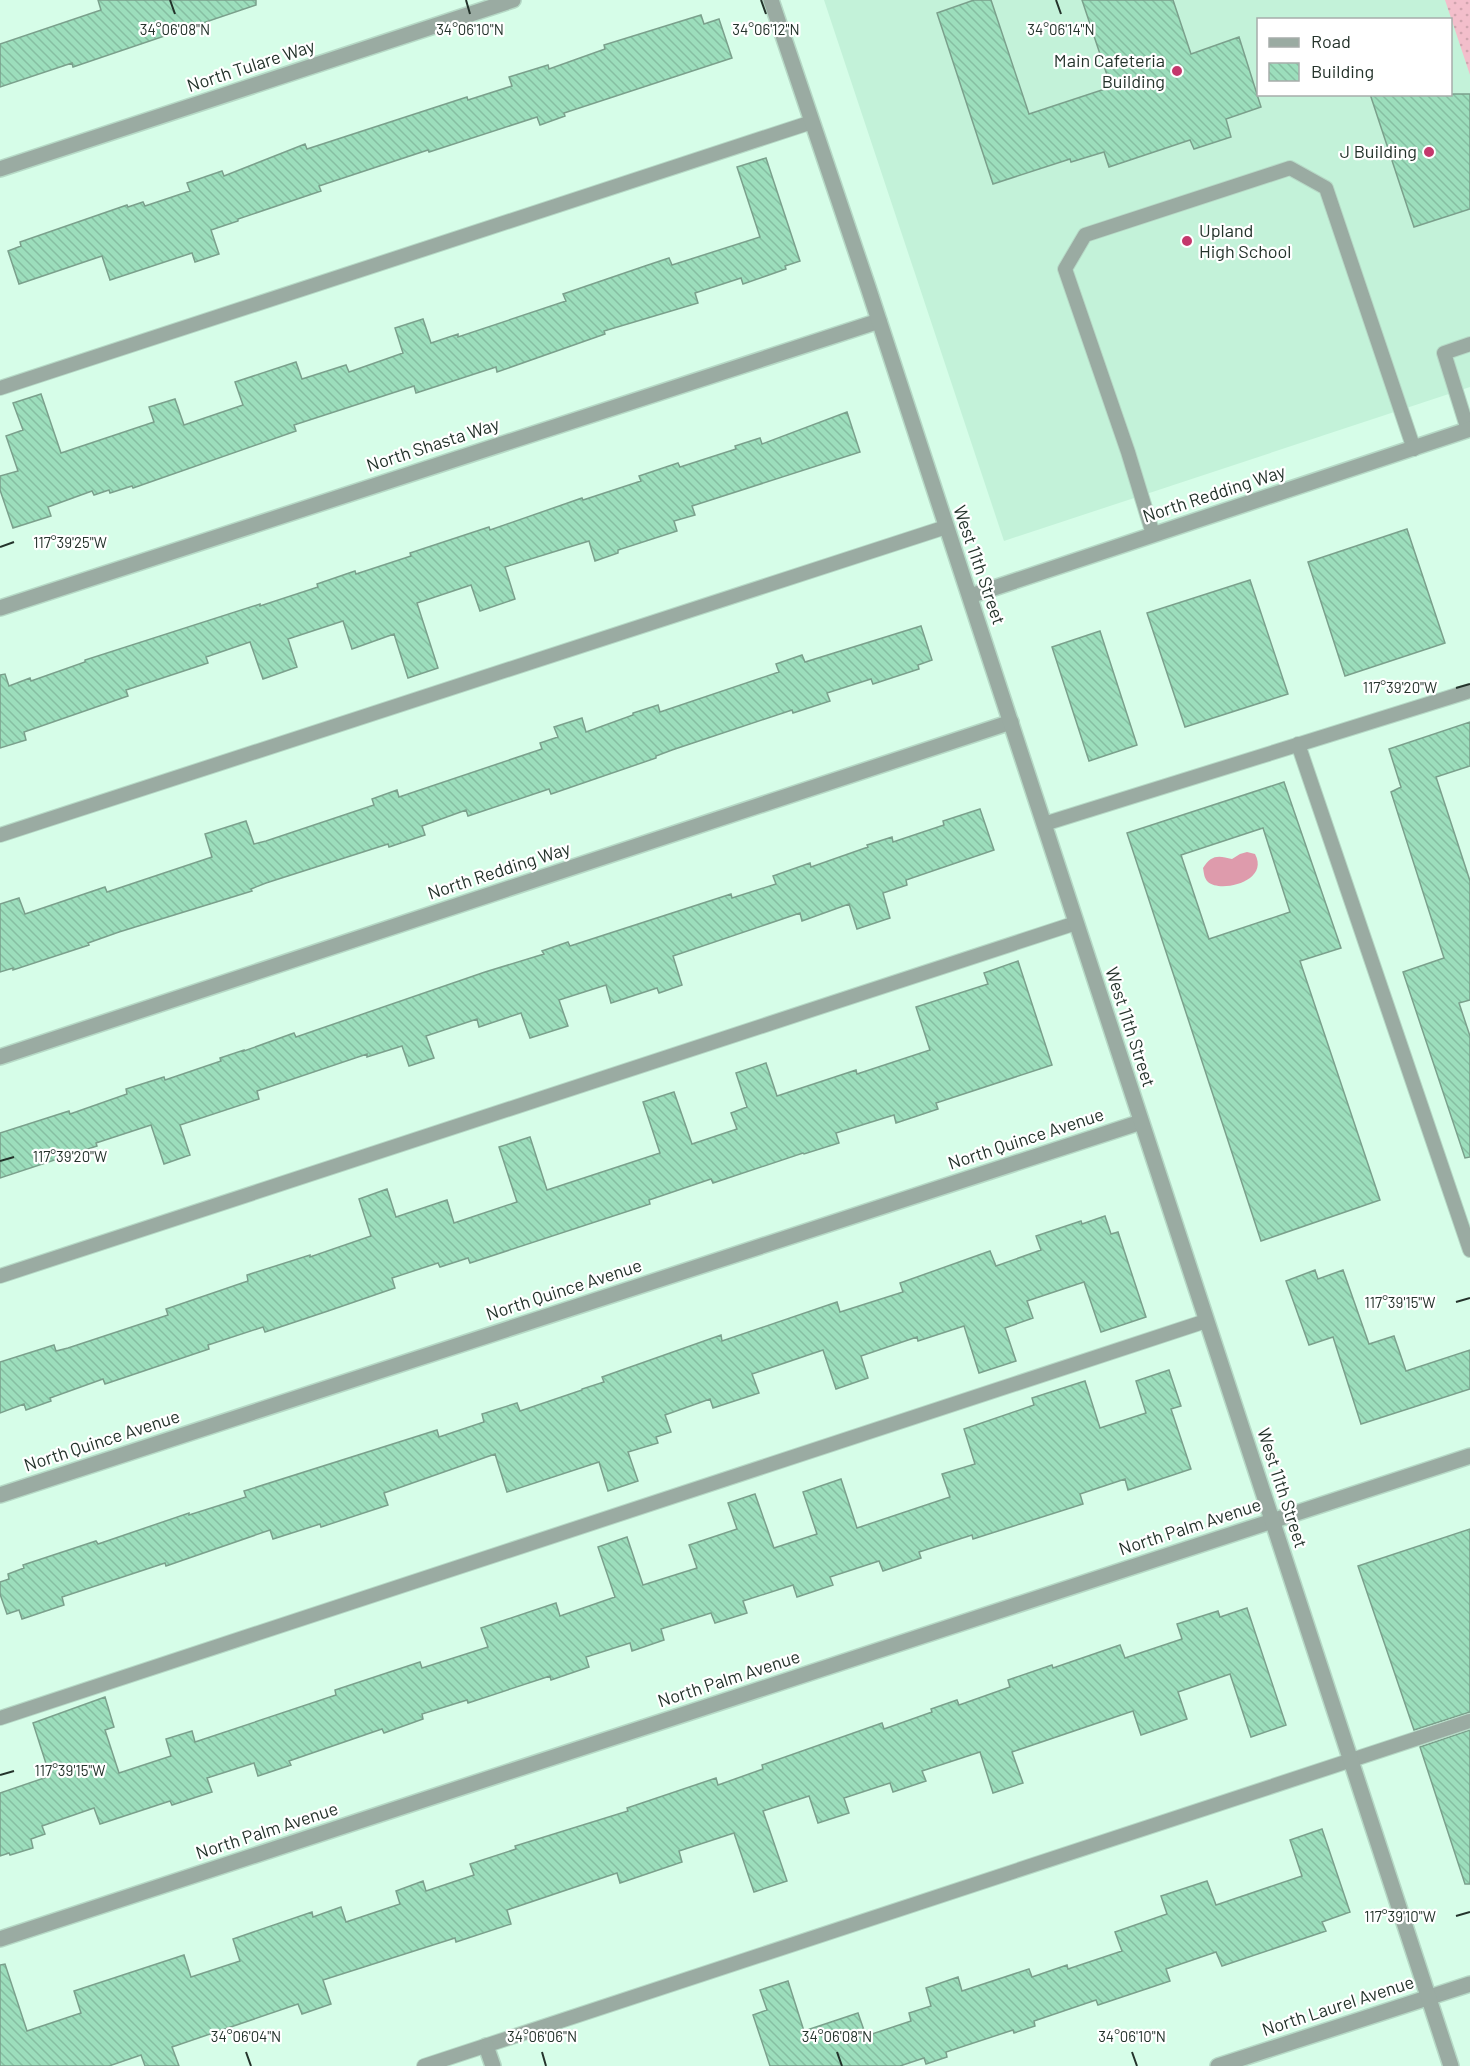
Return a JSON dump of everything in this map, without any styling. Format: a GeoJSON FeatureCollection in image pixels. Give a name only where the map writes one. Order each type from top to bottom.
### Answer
{"type":"FeatureCollection","features":[{"type":"Feature","properties":{"kind":"street","name":"North Tulare Way"},"geometry":{"type":"LineString","coordinates":[[0,169],[513,0]]}},
{"type":"Feature","properties":{"kind":"street","name":"West 11th Street"},"geometry":{"type":"LineString","coordinates":[[771,0],[970,596],[1451,2066]]}},
{"type":"Feature","properties":{"kind":"street","name":"North Shasta Way"},"geometry":{"type":"LineString","coordinates":[[0,608],[879,321]]}},
{"type":"Feature","properties":{"kind":"street","name":"North Redding Way"},"geometry":{"type":"LineString","coordinates":[[970,596],[1469,430]]}},
{"type":"Feature","properties":{"kind":"street","name":"North Redding Way"},"geometry":{"type":"LineString","coordinates":[[0,1057],[1011,722]]}},
{"type":"Feature","properties":{"kind":"street","name":"North Quince Avenue"},"geometry":{"type":"LineString","coordinates":[[0,1495],[1141,1122]]}},
{"type":"Feature","properties":{"kind":"street","name":"North Palm Avenue"},"geometry":{"type":"LineString","coordinates":[[0,1939],[1470,1456]]}},
{"type":"Feature","properties":{"kind":"street","name":"North Laurel Avenue"},"geometry":{"type":"LineString","coordinates":[[1218,2066],[1470,1984]]}},
{"type":"Feature","properties":{"kind":"street"},"geometry":{"type":"LineString","coordinates":[[486,2046],[493,2066]]}},
{"type":"Feature","properties":{"kind":"lane"},"geometry":{"type":"LineString","coordinates":[[0,388],[812,122]]}},
{"type":"Feature","properties":{"kind":"lane"},"geometry":{"type":"LineString","coordinates":[[1153,534],[1128,452],[1065,269],[1085,235],[1290,168],[1326,188],[1414,448]]}},
{"type":"Feature","properties":{"kind":"lane"},"geometry":{"type":"LineString","coordinates":[[1469,430],[1444,353],[1470,344]]}},
{"type":"Feature","properties":{"kind":"lane"},"geometry":{"type":"LineString","coordinates":[[0,834],[946,527]]}},
{"type":"Feature","properties":{"kind":"lane"},"geometry":{"type":"LineString","coordinates":[[1044,824],[1470,691]]}},
{"type":"Feature","properties":{"kind":"lane"},"geometry":{"type":"LineString","coordinates":[[1298,744],[1470,1250]]}},
{"type":"Feature","properties":{"kind":"lane"},"geometry":{"type":"LineString","coordinates":[[0,1276],[1076,923]]}},
{"type":"Feature","properties":{"kind":"lane"},"geometry":{"type":"LineString","coordinates":[[1456,1206],[1470,1202]]}},
{"type":"Feature","properties":{"kind":"lane"},"geometry":{"type":"LineString","coordinates":[[0,1718],[1206,1321]]}},
{"type":"Feature","properties":{"kind":"lane"},"geometry":{"type":"LineString","coordinates":[[424,2066],[1470,1721]]}},
{"type":"Feature","properties":{"kind":"shaded area","name":"Upland High School"},"geometry":{"type":"Polygon","coordinates":[[[824,0],[1470,0],[1470,387],[1004,541],[824,0]]]}},
{"type":"Feature","properties":{"kind":"shaded area"},"geometry":{"type":"Polygon","coordinates":[[[1445,0],[1470,0],[1470,75],[1452,18],[1445,0]]]}},
{"type":"Feature","properties":{"kind":"shaded area"},"geometry":{"type":"Polygon","coordinates":[[[1247,852],[1255,854],[1258,864],[1256,872],[1250,878],[1242,883],[1223,886],[1208,882],[1203,868],[1212,858],[1232,859],[1247,852]]]}},
{"type":"Feature","properties":{"kind":"building"},"geometry":{"type":"Polygon","coordinates":[[[98,0],[256,0],[256,5],[73,67],[72,63],[0,87],[0,44],[101,10],[98,0]]]}},
{"type":"Feature","properties":{"kind":"building","name":"Main Cafeteria Building"},"geometry":{"type":"Polygon","coordinates":[[[974,0],[991,0],[1029,114],[1111,87],[1082,0],[1173,0],[1191,54],[1239,37],[1261,107],[1226,119],[1231,137],[1194,149],[1190,140],[1109,167],[1104,152],[1071,162],[1070,159],[993,184],[937,13],[974,0]]]}},
{"type":"Feature","properties":{"kind":"building"},"geometry":{"type":"Polygon","coordinates":[[[701,15],[704,24],[719,19],[732,58],[564,113],[565,116],[540,125],[537,117],[319,186],[321,191],[211,230],[219,254],[195,262],[192,253],[110,280],[102,256],[19,284],[8,251],[21,246],[20,242],[127,205],[128,207],[143,202],[145,206],[190,191],[187,183],[222,171],[224,176],[305,144],[307,149],[467,97],[468,100],[512,86],[509,77],[548,65],[549,69],[605,49],[604,45],[701,15]]]}},
{"type":"Feature","properties":{"kind":"building","name":"J Building"},"geometry":{"type":"Polygon","coordinates":[[[1470,94],[1470,209],[1414,227],[1371,96],[1470,94]]]}},
{"type":"Feature","properties":{"kind":"building"},"geometry":{"type":"Polygon","coordinates":[[[766,158],[800,261],[785,266],[786,269],[743,284],[741,278],[695,293],[698,303],[604,331],[605,334],[497,372],[496,367],[416,393],[414,386],[294,425],[296,431],[133,488],[132,486],[110,493],[109,490],[94,495],[92,491],[48,507],[51,516],[13,528],[0,490],[0,476],[18,471],[6,436],[23,430],[13,403],[41,394],[61,453],[154,422],[149,407],[175,399],[184,425],[243,405],[235,382],[296,362],[302,379],[346,365],[349,372],[403,353],[395,328],[423,319],[431,343],[458,334],[458,337],[566,301],[563,294],[669,258],[672,265],[760,237],[737,167],[766,158]]]}},
{"type":"Feature","properties":{"kind":"building"},"geometry":{"type":"Polygon","coordinates":[[[847,412],[860,452],[692,506],[695,515],[674,521],[677,531],[618,550],[618,553],[595,561],[589,541],[505,567],[515,599],[480,611],[471,585],[417,603],[438,668],[408,678],[394,634],[352,649],[343,621],[288,639],[297,667],[263,679],[250,642],[206,657],[208,663],[126,690],[128,696],[24,732],[26,740],[0,748],[0,675],[5,674],[9,686],[30,678],[31,681],[85,662],[85,660],[318,587],[317,584],[411,556],[410,553],[489,527],[490,530],[582,498],[583,500],[641,481],[639,476],[678,463],[680,467],[736,449],[735,446],[760,438],[762,444],[847,412]]]}},
{"type":"Feature","properties":{"kind":"building"},"geometry":{"type":"Polygon","coordinates":[[[1407,529],[1445,643],[1345,676],[1308,562],[1407,529]]]}},
{"type":"Feature","properties":{"kind":"building"},"geometry":{"type":"Polygon","coordinates":[[[1250,580],[1288,694],[1185,727],[1147,613],[1250,580]]]}},
{"type":"Feature","properties":{"kind":"building"},"geometry":{"type":"Polygon","coordinates":[[[921,626],[932,660],[918,665],[919,669],[873,684],[871,679],[827,693],[830,701],[793,713],[792,710],[672,750],[656,758],[551,794],[549,789],[468,816],[466,810],[422,826],[425,835],[389,847],[388,844],[266,883],[251,889],[252,891],[119,932],[88,943],[89,945],[13,970],[13,968],[0,972],[0,904],[19,898],[25,914],[105,887],[107,892],[212,857],[205,834],[246,821],[254,844],[266,841],[374,805],[372,799],[397,790],[399,797],[542,749],[540,743],[558,737],[554,727],[582,718],[586,732],[658,705],[660,712],[779,672],[776,664],[802,655],[805,662],[921,626]]]}},
{"type":"Feature","properties":{"kind":"building"},"geometry":{"type":"Polygon","coordinates":[[[1100,631],[1137,745],[1089,761],[1052,647],[1100,631]]]}},
{"type":"Feature","properties":{"kind":"building"},"geometry":{"type":"Polygon","coordinates":[[[1470,722],[1470,766],[1436,777],[1470,881],[1470,1000],[1459,1003],[1470,1036],[1470,1157],[1465,1158],[1403,972],[1444,958],[1391,792],[1401,787],[1389,749],[1470,722]]]}},
{"type":"Feature","properties":{"kind":"building"},"geometry":{"type":"Polygon","coordinates":[[[1284,782],[1341,948],[1300,961],[1380,1200],[1261,1241],[1127,833],[1284,782]],[[1263,828],[1181,855],[1209,939],[1290,912],[1263,828]]]}},
{"type":"Feature","properties":{"kind":"building"},"geometry":{"type":"Polygon","coordinates":[[[980,809],[994,850],[906,880],[907,885],[883,893],[890,918],[857,929],[849,904],[802,921],[800,913],[673,956],[682,985],[659,993],[657,988],[611,1003],[606,985],[559,1000],[568,1026],[530,1038],[521,1013],[479,1027],[477,1019],[426,1036],[434,1058],[409,1066],[402,1046],[367,1057],[367,1054],[257,1091],[259,1099],[180,1125],[190,1155],[164,1164],[151,1125],[96,1143],[97,1146],[0,1178],[0,1133],[69,1111],[70,1114],[127,1094],[126,1089],[164,1077],[165,1080],[221,1061],[220,1058],[294,1033],[296,1037],[544,954],[542,951],[568,942],[570,946],[731,894],[732,898],[776,884],[773,876],[810,863],[811,867],[892,837],[893,842],[944,825],[943,821],[980,809]]]}},
{"type":"Feature","properties":{"kind":"building"},"geometry":{"type":"Polygon","coordinates":[[[1018,961],[1052,1065],[936,1103],[938,1109],[896,1123],[894,1115],[836,1133],[839,1143],[713,1183],[711,1179],[649,1200],[650,1204],[470,1263],[468,1258],[440,1267],[438,1263],[392,1278],[395,1288],[328,1311],[265,1332],[263,1327],[208,1345],[209,1349],[105,1384],[103,1379],[50,1398],[51,1401],[26,1410],[24,1404],[0,1413],[0,1362],[54,1345],[56,1351],[68,1348],[168,1315],[166,1309],[248,1281],[247,1275],[371,1236],[359,1199],[387,1189],[396,1217],[447,1200],[454,1223],[517,1202],[499,1147],[530,1137],[547,1190],[660,1153],[643,1102],[674,1092],[692,1144],[737,1129],[731,1113],[747,1107],[736,1073],[766,1063],[777,1096],[856,1070],[857,1074],[930,1050],[916,1007],[988,984],[984,973],[1018,961]]]}},
{"type":"Feature","properties":{"kind":"building"},"geometry":{"type":"Polygon","coordinates":[[[1105,1216],[1111,1234],[1118,1232],[1146,1317],[1101,1332],[1084,1282],[1027,1301],[1033,1318],[1005,1328],[1016,1361],[979,1373],[964,1326],[918,1341],[917,1337],[861,1356],[868,1378],[836,1389],[823,1350],[752,1374],[759,1393],[713,1408],[710,1399],[665,1415],[671,1432],[656,1437],[658,1443],[628,1452],[638,1481],[608,1491],[599,1462],[507,1492],[495,1454],[384,1493],[388,1505],[321,1527],[320,1524],[273,1539],[270,1530],[166,1566],[165,1563],[62,1597],[64,1605],[22,1619],[19,1610],[7,1614],[0,1594],[0,1582],[9,1579],[8,1574],[24,1568],[23,1565],[246,1497],[244,1491],[437,1430],[439,1437],[484,1422],[482,1414],[517,1403],[520,1411],[604,1382],[602,1377],[721,1335],[722,1341],[837,1302],[840,1312],[903,1292],[900,1283],[990,1251],[996,1266],[1041,1250],[1036,1236],[1081,1221],[1082,1224],[1105,1216]]]}},
{"type":"Feature","properties":{"kind":"building"},"geometry":{"type":"Polygon","coordinates":[[[1315,1270],[1318,1279],[1343,1270],[1369,1344],[1394,1336],[1406,1371],[1470,1350],[1470,1389],[1361,1424],[1333,1337],[1309,1345],[1286,1281],[1315,1270]]]}},
{"type":"Feature","properties":{"kind":"building"},"geometry":{"type":"Polygon","coordinates":[[[1169,1370],[1181,1406],[1171,1409],[1191,1469],[1128,1490],[1125,1479],[1080,1494],[1083,1504],[973,1539],[972,1535],[919,1552],[921,1558],[883,1571],[879,1561],[830,1577],[833,1585],[797,1597],[793,1585],[743,1601],[747,1613],[715,1623],[711,1613],[661,1629],[664,1640],[632,1651],[630,1643],[586,1657],[589,1667],[551,1680],[550,1676],[468,1703],[467,1700],[422,1714],[423,1719],[384,1733],[382,1729],[289,1761],[291,1765],[258,1776],[254,1763],[207,1778],[212,1792],[172,1805],[170,1801],[100,1824],[94,1808],[42,1826],[45,1834],[31,1839],[33,1848],[0,1856],[0,1793],[50,1776],[33,1723],[105,1697],[114,1727],[105,1730],[119,1773],[171,1756],[166,1739],[192,1731],[195,1742],[336,1695],[335,1690],[420,1662],[422,1668],[488,1647],[481,1628],[556,1603],[560,1616],[615,1597],[598,1547],[627,1537],[643,1585],[697,1568],[689,1545],[737,1529],[728,1503],[755,1494],[774,1548],[817,1534],[803,1492],[841,1479],[857,1528],[950,1497],[942,1474],[975,1464],[964,1429],[1034,1405],[1032,1398],[1085,1381],[1100,1428],[1146,1413],[1136,1381],[1169,1370]]]}},
{"type":"Feature","properties":{"kind":"building"},"geometry":{"type":"Polygon","coordinates":[[[1470,1529],[1470,1712],[1414,1730],[1358,1566],[1470,1529]]]}},
{"type":"Feature","properties":{"kind":"building"},"geometry":{"type":"Polygon","coordinates":[[[1247,1608],[1286,1725],[1251,1737],[1230,1674],[1178,1692],[1187,1719],[1141,1735],[1133,1711],[1012,1752],[1023,1783],[993,1793],[980,1752],[922,1771],[926,1781],[893,1792],[890,1783],[844,1798],[849,1813],[818,1823],[809,1796],[763,1811],[787,1881],[754,1892],[734,1833],[679,1851],[682,1862],[620,1883],[617,1873],[507,1910],[511,1924],[456,1942],[455,1938],[323,1980],[331,2004],[302,2014],[298,2004],[172,2047],[179,2066],[145,2066],[141,2055],[109,2066],[0,2066],[0,1965],[5,1964],[27,2031],[81,2013],[74,1991],[184,1955],[191,1977],[240,1961],[233,1939],[312,1912],[313,1917],[341,1907],[346,1922],[400,1904],[396,1891],[423,1881],[426,1891],[474,1875],[470,1864],[516,1849],[515,1846],[628,1811],[627,1808],[716,1778],[718,1785],[763,1769],[762,1765],[882,1723],[884,1729],[932,1712],[931,1709],[957,1700],[959,1705],[1010,1687],[1008,1680],[1052,1665],[1053,1668],[1120,1645],[1125,1658],[1182,1639],[1177,1624],[1218,1611],[1220,1617],[1247,1608]]]}},
{"type":"Feature","properties":{"kind":"building"},"geometry":{"type":"Polygon","coordinates":[[[1470,1730],[1470,1884],[1465,1884],[1420,1747],[1470,1730]]]}},
{"type":"Feature","properties":{"kind":"building"},"geometry":{"type":"Polygon","coordinates":[[[1322,1829],[1350,1912],[1322,1922],[1326,1931],[1222,1966],[1216,1952],[1166,1969],[1170,1981],[1098,2005],[1096,2000],[1034,2021],[1035,2026],[1014,2033],[1013,2030],[946,2052],[947,2057],[926,2064],[924,2058],[900,2066],[770,2066],[753,2015],[767,2010],[760,1990],[788,1981],[804,2031],[858,2013],[866,2036],[911,2021],[909,2013],[931,2006],[926,1988],[958,1977],[962,1991],[1029,1969],[1032,1977],[1067,1965],[1068,1969],[1122,1951],[1115,1932],[1167,1914],[1161,1896],[1207,1881],[1216,1905],[1302,1876],[1290,1840],[1322,1829]]]}},
{"type":"Feature","properties":{"kind":"place","name":"Main Cafeteria Building"},"geometry":{"type":"Point","coordinates":[1177,71]}},
{"type":"Feature","properties":{"kind":"place","name":"J Building"},"geometry":{"type":"Point","coordinates":[1429,152]}},
{"type":"Feature","properties":{"kind":"place","name":"Upland High School"},"geometry":{"type":"Point","coordinates":[1187,241]}}]}
